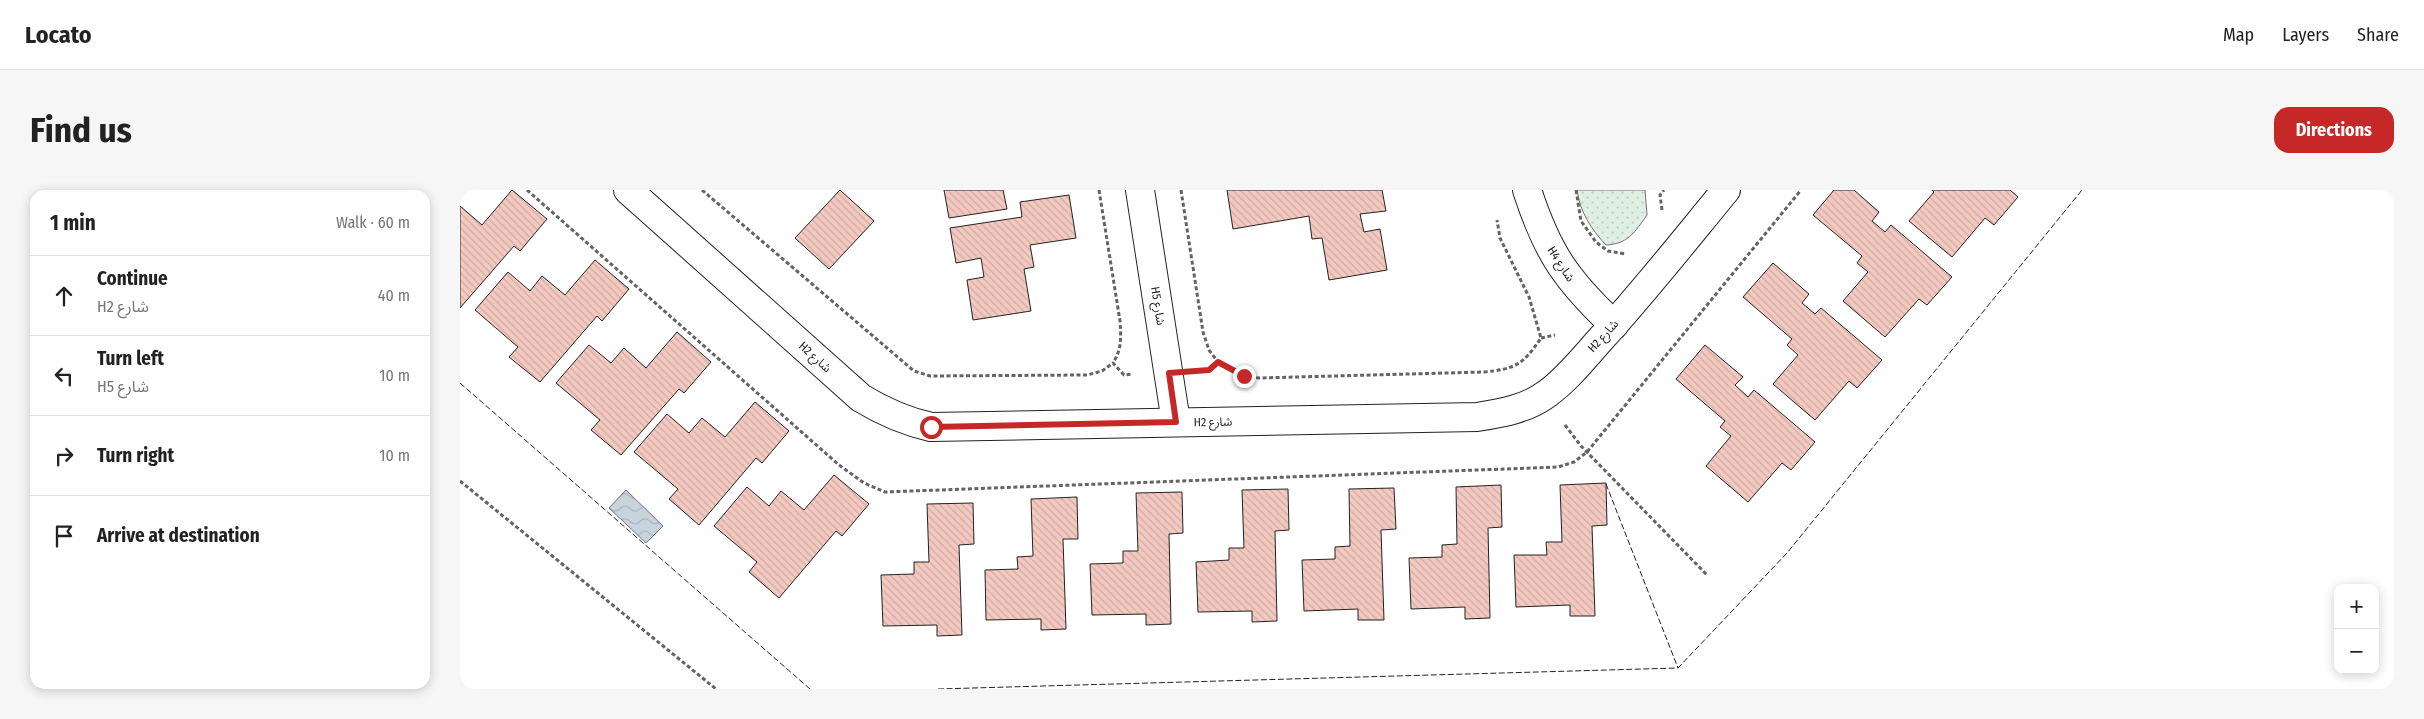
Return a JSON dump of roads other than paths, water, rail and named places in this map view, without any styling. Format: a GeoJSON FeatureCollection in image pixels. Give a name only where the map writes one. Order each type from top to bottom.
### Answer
{"type":"FeatureCollection","features":[{"type":"Feature","properties":{"kind":"street","name":"H2 شارع"},"geometry":{"type":"LineString","coordinates":[[628,190],[861,398],[882,411],[906,422],[931,427],[1477,417],[1502,414],[1526,406],[1548,393],[1567,377],[1614,325],[1726,190]]}},
{"type":"Feature","properties":{"kind":"street","name":"H5 شارع"},"geometry":{"type":"LineString","coordinates":[[1140,190],[1176,422]]}},
{"type":"Feature","properties":{"kind":"street","name":"H4 شارع"},"geometry":{"type":"LineString","coordinates":[[1527,190],[1539,226],[1558,263],[1584,296],[1614,325]]}},
{"type":"Feature","properties":{"kind":"water"},"geometry":{"type":"Polygon","coordinates":[[[626,490],[663,526],[646,543],[609,508],[626,490]]]}}]}
